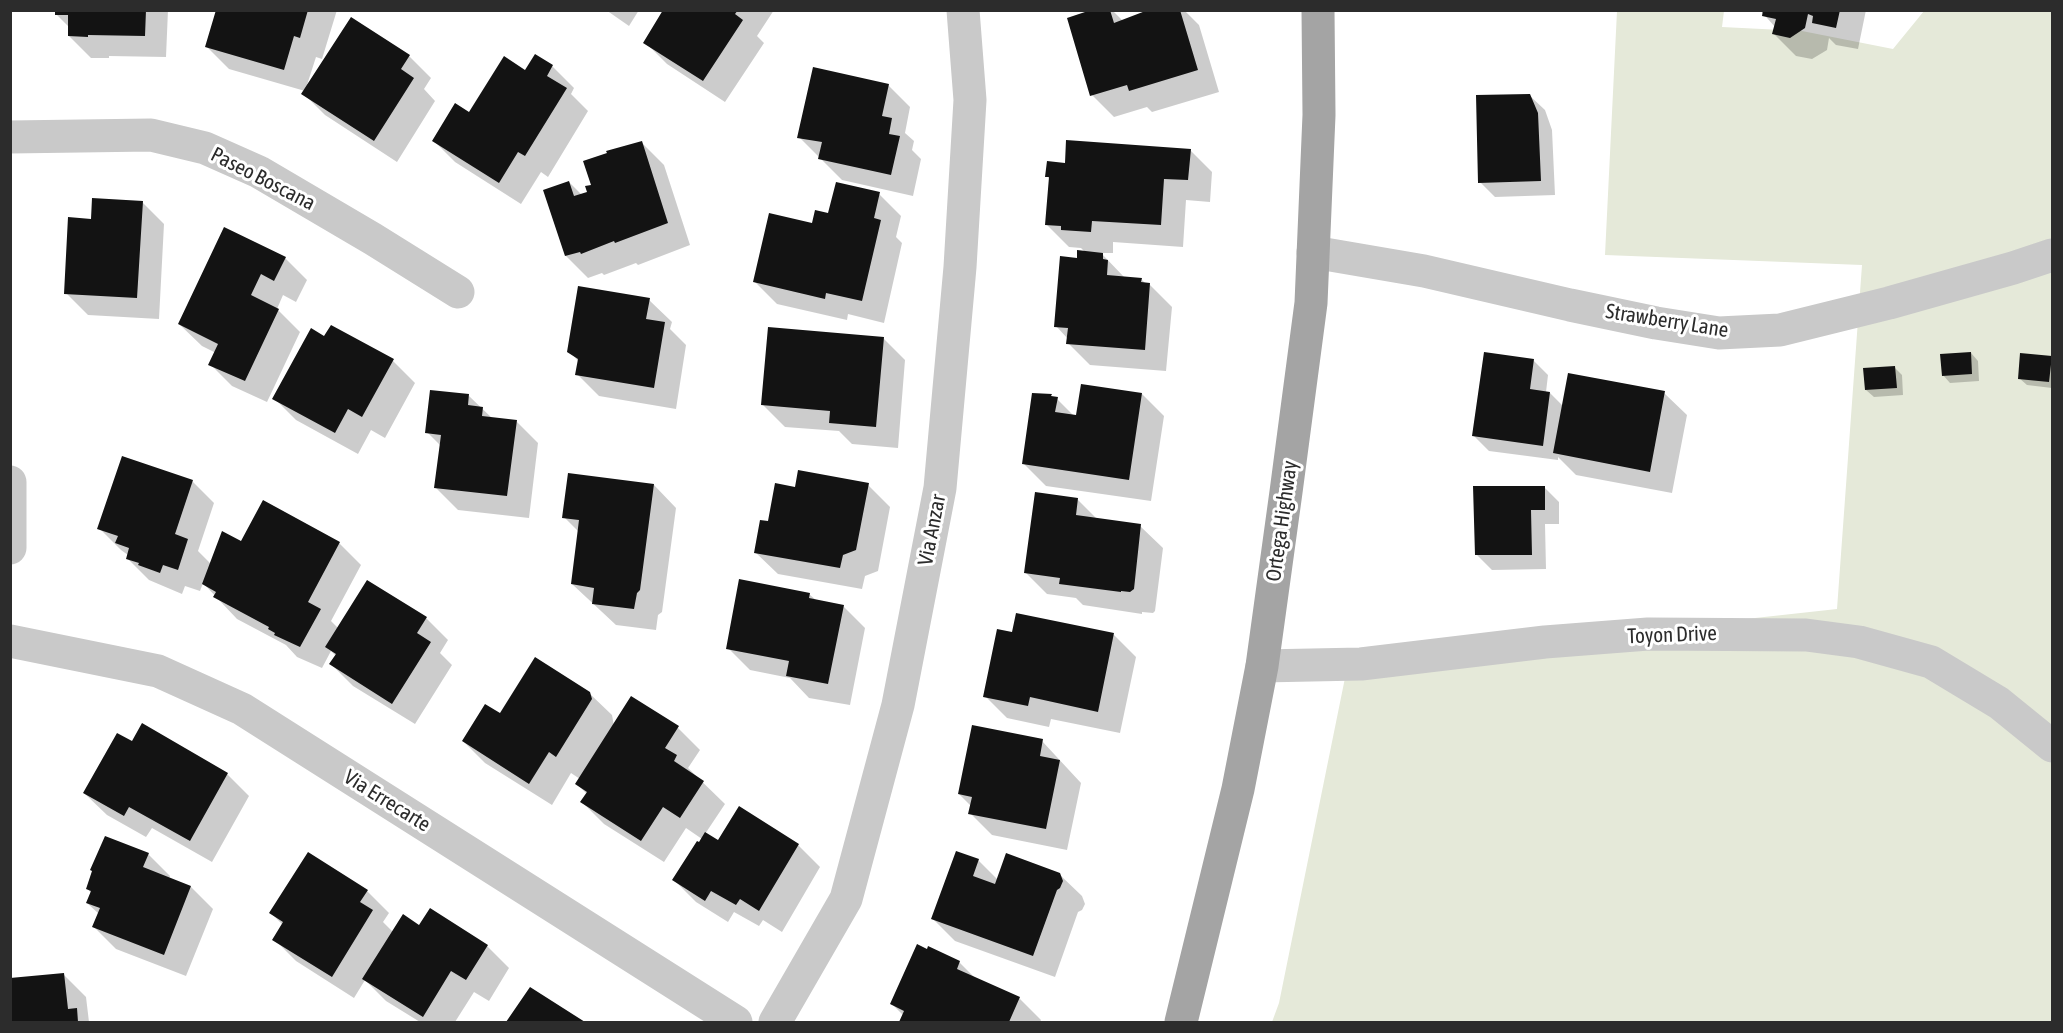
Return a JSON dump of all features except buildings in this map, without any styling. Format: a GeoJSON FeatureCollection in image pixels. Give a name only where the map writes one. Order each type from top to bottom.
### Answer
{"type":"FeatureCollection","features":[{"type":"Feature","properties":{"kind":"main road","name":"Ortega Highway"},"geometry":{"type":"LineString","coordinates":[[1181,1023],[1238,789],[1262,666],[1311,303],[1320,115],[1318,10]]}},
{"type":"Feature","properties":{"kind":"street","name":"Via Anzar"},"geometry":{"type":"LineString","coordinates":[[775,1023],[846,899],[898,705],[938,499],[960,267],[970,100],[963,10]]}},
{"type":"Feature","properties":{"kind":"street","name":"Paseo Boscana"},"geometry":{"type":"LineString","coordinates":[[10,137],[151,135],[205,148],[259,172],[458,292]]}},
{"type":"Feature","properties":{"kind":"street","name":"Strawberry Lane"},"geometry":{"type":"LineString","coordinates":[[1313,252],[1424,271],[1591,309],[1719,333],[1780,330],[1889,303],[2052,255]]}},
{"type":"Feature","properties":{"kind":"street"},"geometry":{"type":"LineString","coordinates":[[10,482],[10,548]]}},
{"type":"Feature","properties":{"kind":"street","name":"Toyon Drive"},"geometry":{"type":"LineString","coordinates":[[1262,666],[1361,664],[1545,642],[1648,634],[1806,635],[1859,642],[1931,662],[1999,703],[2052,746]]}},
{"type":"Feature","properties":{"kind":"street","name":"Via Errecarte"},"geometry":{"type":"LineString","coordinates":[[10,641],[158,671],[242,709],[736,1023]]}},
{"type":"Feature","properties":{"kind":"green space"},"geometry":{"type":"Polygon","coordinates":[[[1617,11],[1724,11],[1722,27],[1802,31],[1893,49],[1924,11],[2052,11],[2052,1022],[1272,1022],[1279,1003],[1346,673],[1837,609],[1862,265],[1605,255],[1617,11]]]}}]}
